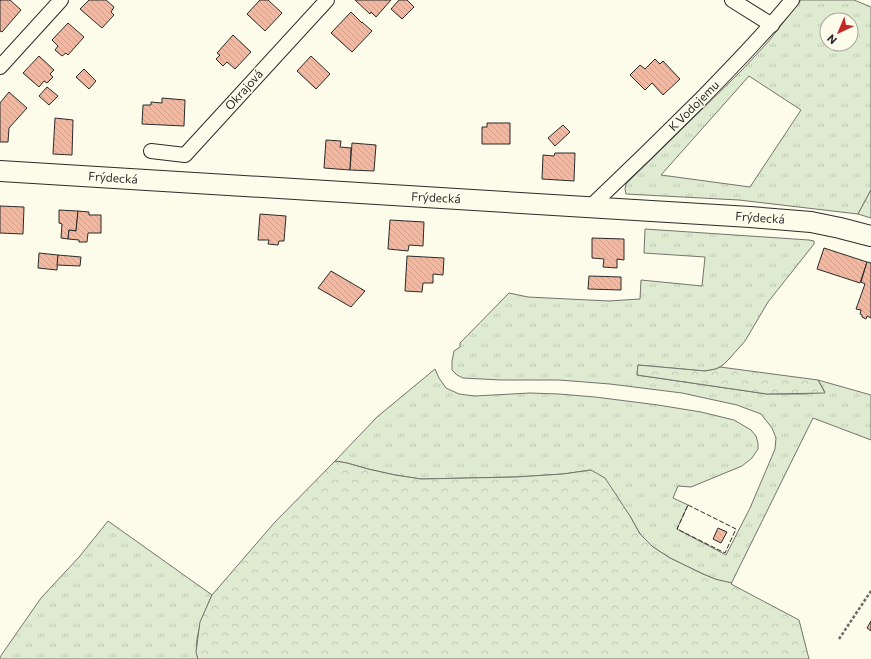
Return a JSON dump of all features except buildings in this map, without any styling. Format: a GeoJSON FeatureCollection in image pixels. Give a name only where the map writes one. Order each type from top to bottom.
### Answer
{"type":"FeatureCollection","features":[{"type":"Feature","properties":{"kind":"main road","name":"Frýdecká"},"geometry":{"type":"LineString","coordinates":[[0,171],[750,217],[811,222],[871,236]]}},
{"type":"Feature","properties":{"kind":"street"},"geometry":{"type":"LineString","coordinates":[[0,67],[61,0]]}},
{"type":"Feature","properties":{"kind":"street","name":"Okrajová"},"geometry":{"type":"LineString","coordinates":[[152,151],[185,155],[327,0]]}},
{"type":"Feature","properties":{"kind":"street"},"geometry":{"type":"LineString","coordinates":[[732,0],[772,25]]}},
{"type":"Feature","properties":{"kind":"street","name":"K Vodojemu"},"geometry":{"type":"LineString","coordinates":[[590,207],[650,150],[749,51],[792,0]]}},
{"type":"Feature","properties":{"kind":"path"},"geometry":{"type":"LineString","coordinates":[[839,639],[871,591]]}},
{"type":"Feature","properties":{"kind":"green space"},"geometry":{"type":"Polygon","coordinates":[[[801,0],[854,0],[871,7],[871,190],[858,214],[739,200],[626,194],[626,184],[741,71],[768,42],[801,0]],[[749,76],[661,175],[750,187],[801,110],[749,76]]]}},
{"type":"Feature","properties":{"kind":"green space"},"geometry":{"type":"Polygon","coordinates":[[[871,190],[871,218],[858,214],[871,190]]]}},
{"type":"Feature","properties":{"kind":"green space"},"geometry":{"type":"Polygon","coordinates":[[[645,229],[809,240],[814,241],[814,244],[768,302],[745,341],[723,365],[716,369],[705,371],[638,365],[637,375],[767,394],[804,394],[825,392],[818,380],[871,395],[871,440],[813,418],[731,584],[703,574],[670,558],[653,547],[640,534],[630,516],[591,470],[563,474],[516,477],[421,479],[395,475],[335,461],[377,417],[435,369],[446,388],[459,394],[475,396],[530,393],[559,394],[595,397],[701,412],[734,420],[751,430],[756,436],[758,443],[758,449],[752,458],[742,466],[691,487],[678,486],[673,498],[688,505],[677,529],[726,555],[750,508],[775,449],[776,438],[772,428],[761,414],[737,405],[682,393],[610,384],[559,380],[501,380],[463,378],[452,370],[454,351],[460,347],[460,343],[509,293],[528,297],[609,301],[640,299],[641,280],[702,286],[705,257],[644,253],[645,229]]]}},
{"type":"Feature","properties":{"kind":"green space"},"geometry":{"type":"Polygon","coordinates":[[[638,365],[705,371],[720,367],[818,380],[825,393],[767,394],[637,375],[638,365]]]}},
{"type":"Feature","properties":{"kind":"green space"},"geometry":{"type":"Polygon","coordinates":[[[335,461],[395,475],[421,479],[516,477],[563,474],[591,470],[605,478],[640,534],[653,547],[670,558],[703,574],[715,579],[732,583],[731,584],[799,620],[809,659],[198,659],[196,652],[200,622],[212,595],[275,522],[335,461]]]}},
{"type":"Feature","properties":{"kind":"green space"},"geometry":{"type":"Polygon","coordinates":[[[108,521],[212,595],[202,618],[198,635],[198,659],[0,659],[41,598],[80,556],[108,521]]]}},
{"type":"Feature","properties":{"kind":"fence"},"geometry":{"type":"LineString","coordinates":[[688,505],[736,529],[725,553],[677,529],[688,505]]}}]}
